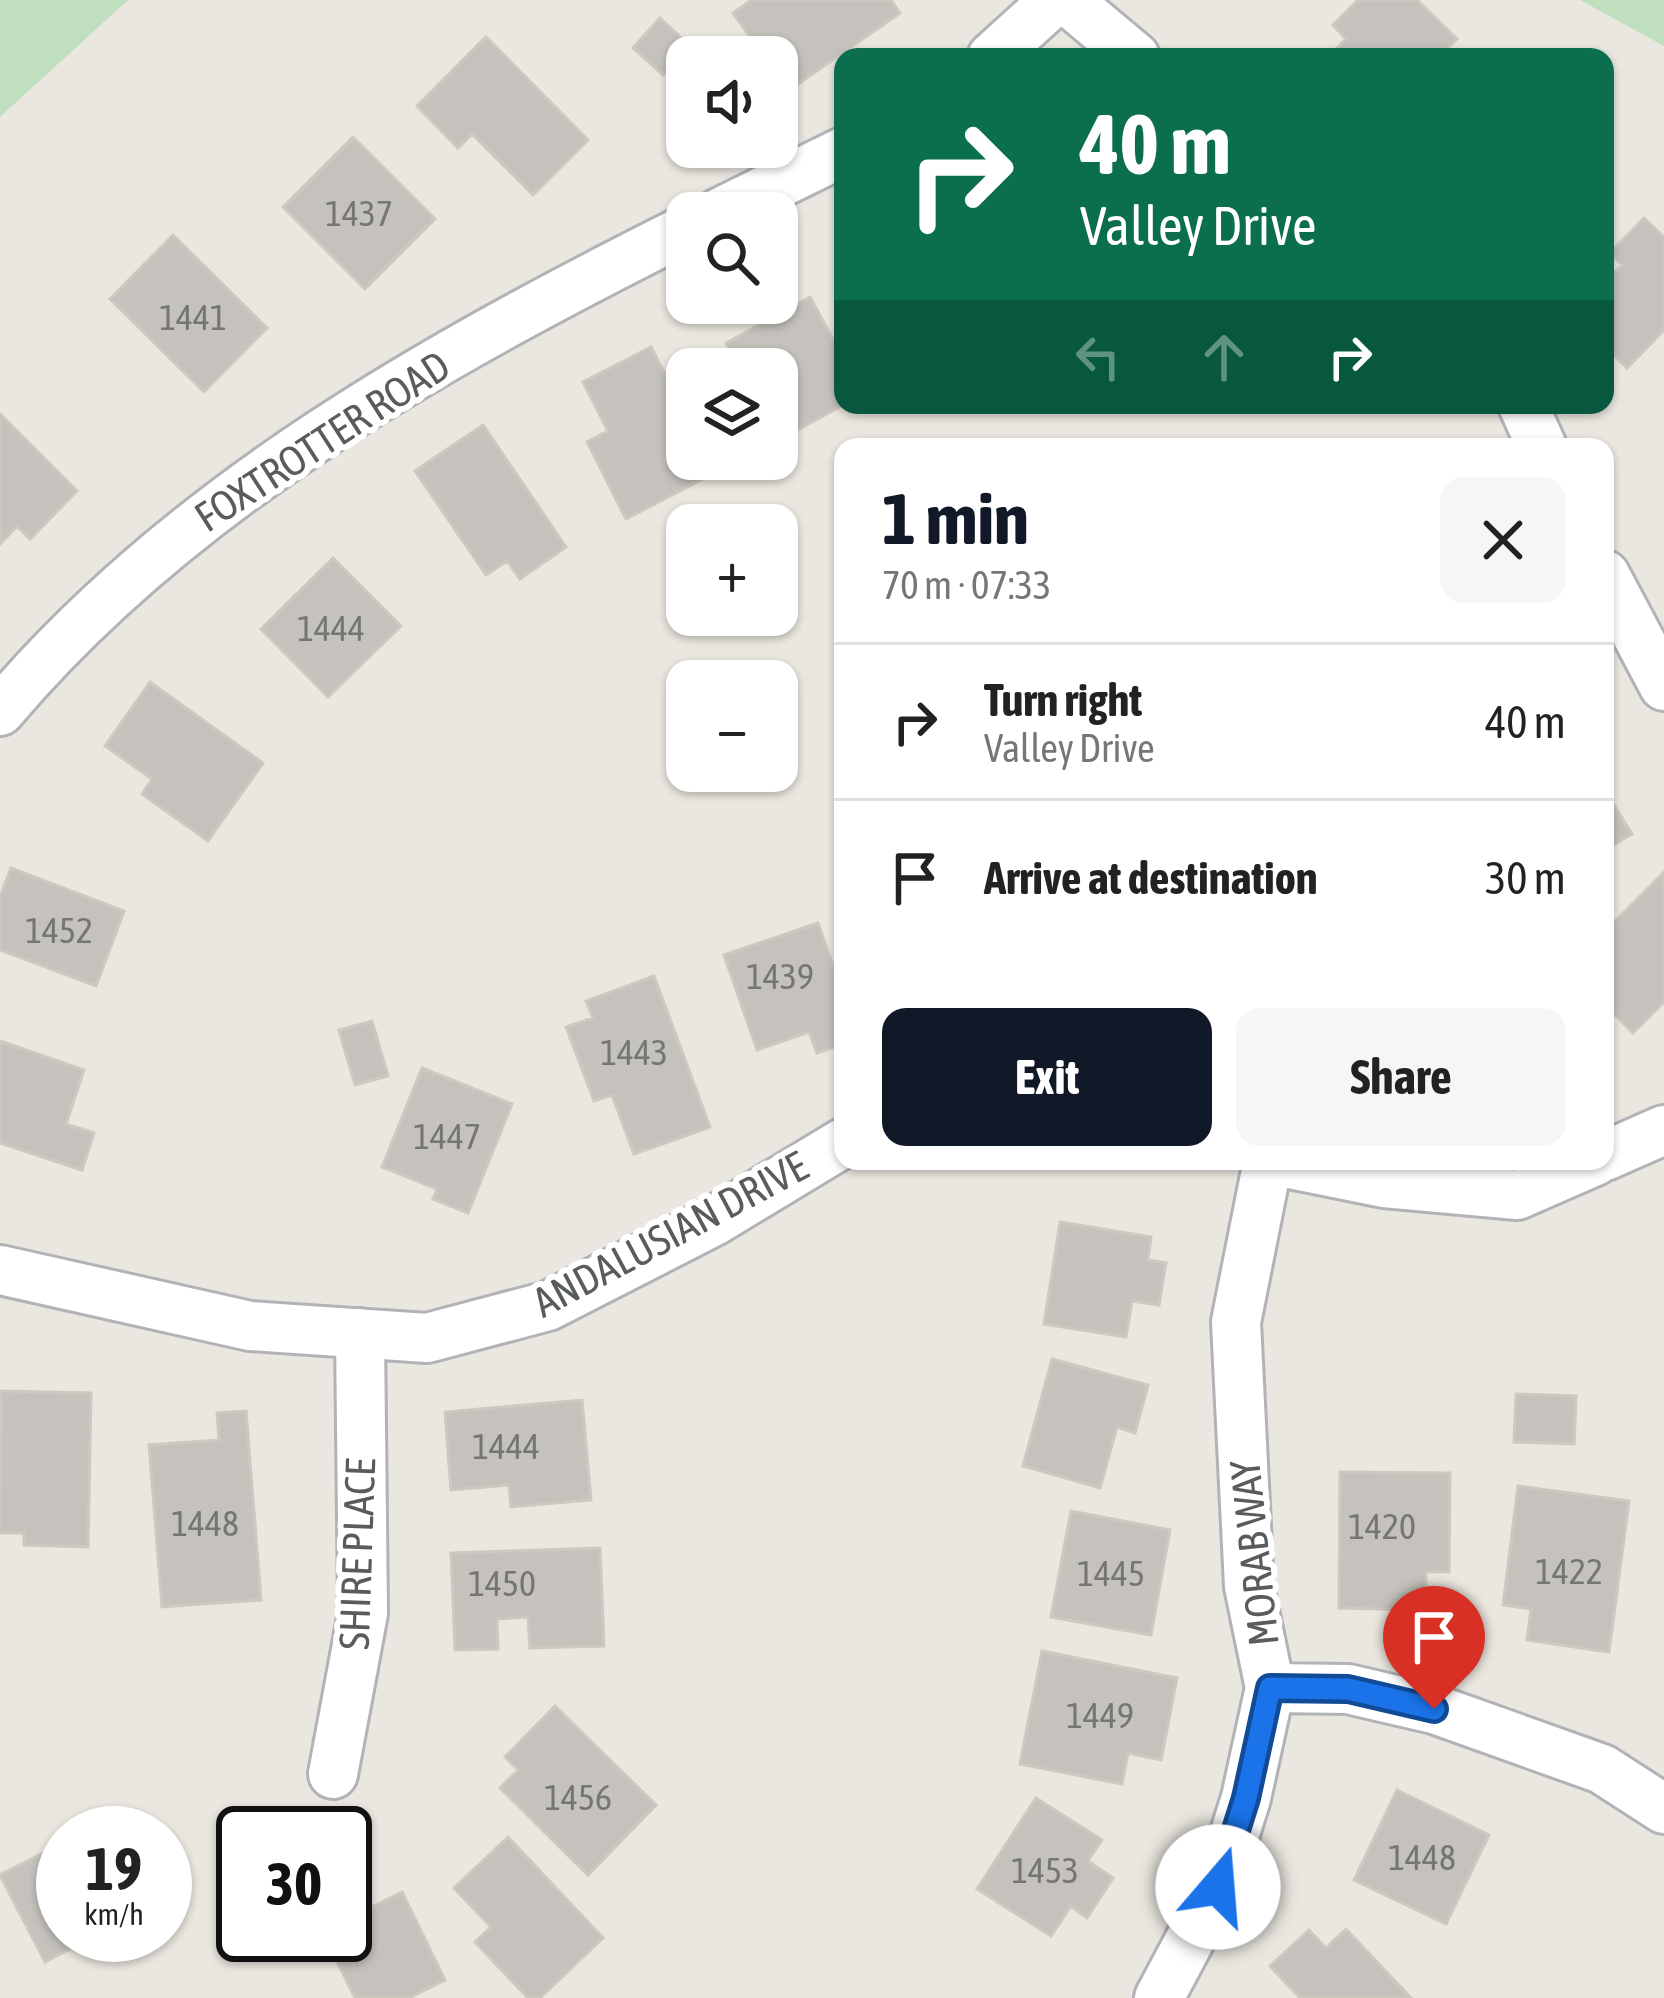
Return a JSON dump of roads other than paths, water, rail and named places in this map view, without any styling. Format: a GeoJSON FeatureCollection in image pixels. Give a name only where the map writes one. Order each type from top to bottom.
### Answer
{"type":"FeatureCollection","features":[{"type":"Feature","properties":{"kind":"street"},"geometry":{"type":"LineString","coordinates":[[1002,48],[1054,0]]}},
{"type":"Feature","properties":{"kind":"street"},"geometry":{"type":"LineString","coordinates":[[1067,0],[1124,48]]}},
{"type":"Feature","properties":{"kind":"street"},"geometry":{"type":"LineString","coordinates":[[762,192],[834,156]]}},
{"type":"Feature","properties":{"kind":"street","name":"FOXTROTTER ROAD"},"geometry":{"type":"LineString","coordinates":[[0,711],[49,652],[207,512],[349,414],[564,291],[666,240]]}},
{"type":"Feature","properties":{"kind":"street"},"geometry":{"type":"LineString","coordinates":[[1614,592],[1664,686]]}},
{"type":"Feature","properties":{"kind":"street"},"geometry":{"type":"LineString","coordinates":[[1614,1152],[1664,1130]]}},
{"type":"Feature","properties":{"kind":"street","name":"ANDALUSIAN DRIVE"},"geometry":{"type":"LineString","coordinates":[[0,1270],[250,1326],[427,1338],[548,1306],[714,1221],[834,1148]]}},
{"type":"Feature","properties":{"kind":"street","name":"MORAB WAY"},"geometry":{"type":"LineString","coordinates":[[1160,1998],[1218,1887],[1246,1798],[1270,1688],[1249,1586],[1236,1322],[1269,1170]]}},
{"type":"Feature","properties":{"kind":"street"},"geometry":{"type":"LineString","coordinates":[[1317,1170],[1384,1183],[1517,1196],[1574,1170]]}},
{"type":"Feature","properties":{"kind":"street","name":"SHIRE PLACE"},"geometry":{"type":"LineString","coordinates":[[333,1774],[363,1613],[360,1333]]}},
{"type":"Feature","properties":{"kind":"street"},"geometry":{"type":"LineString","coordinates":[[1270,1688],[1348,1689],[1434,1709],[1602,1769],[1664,1809]]}}]}
